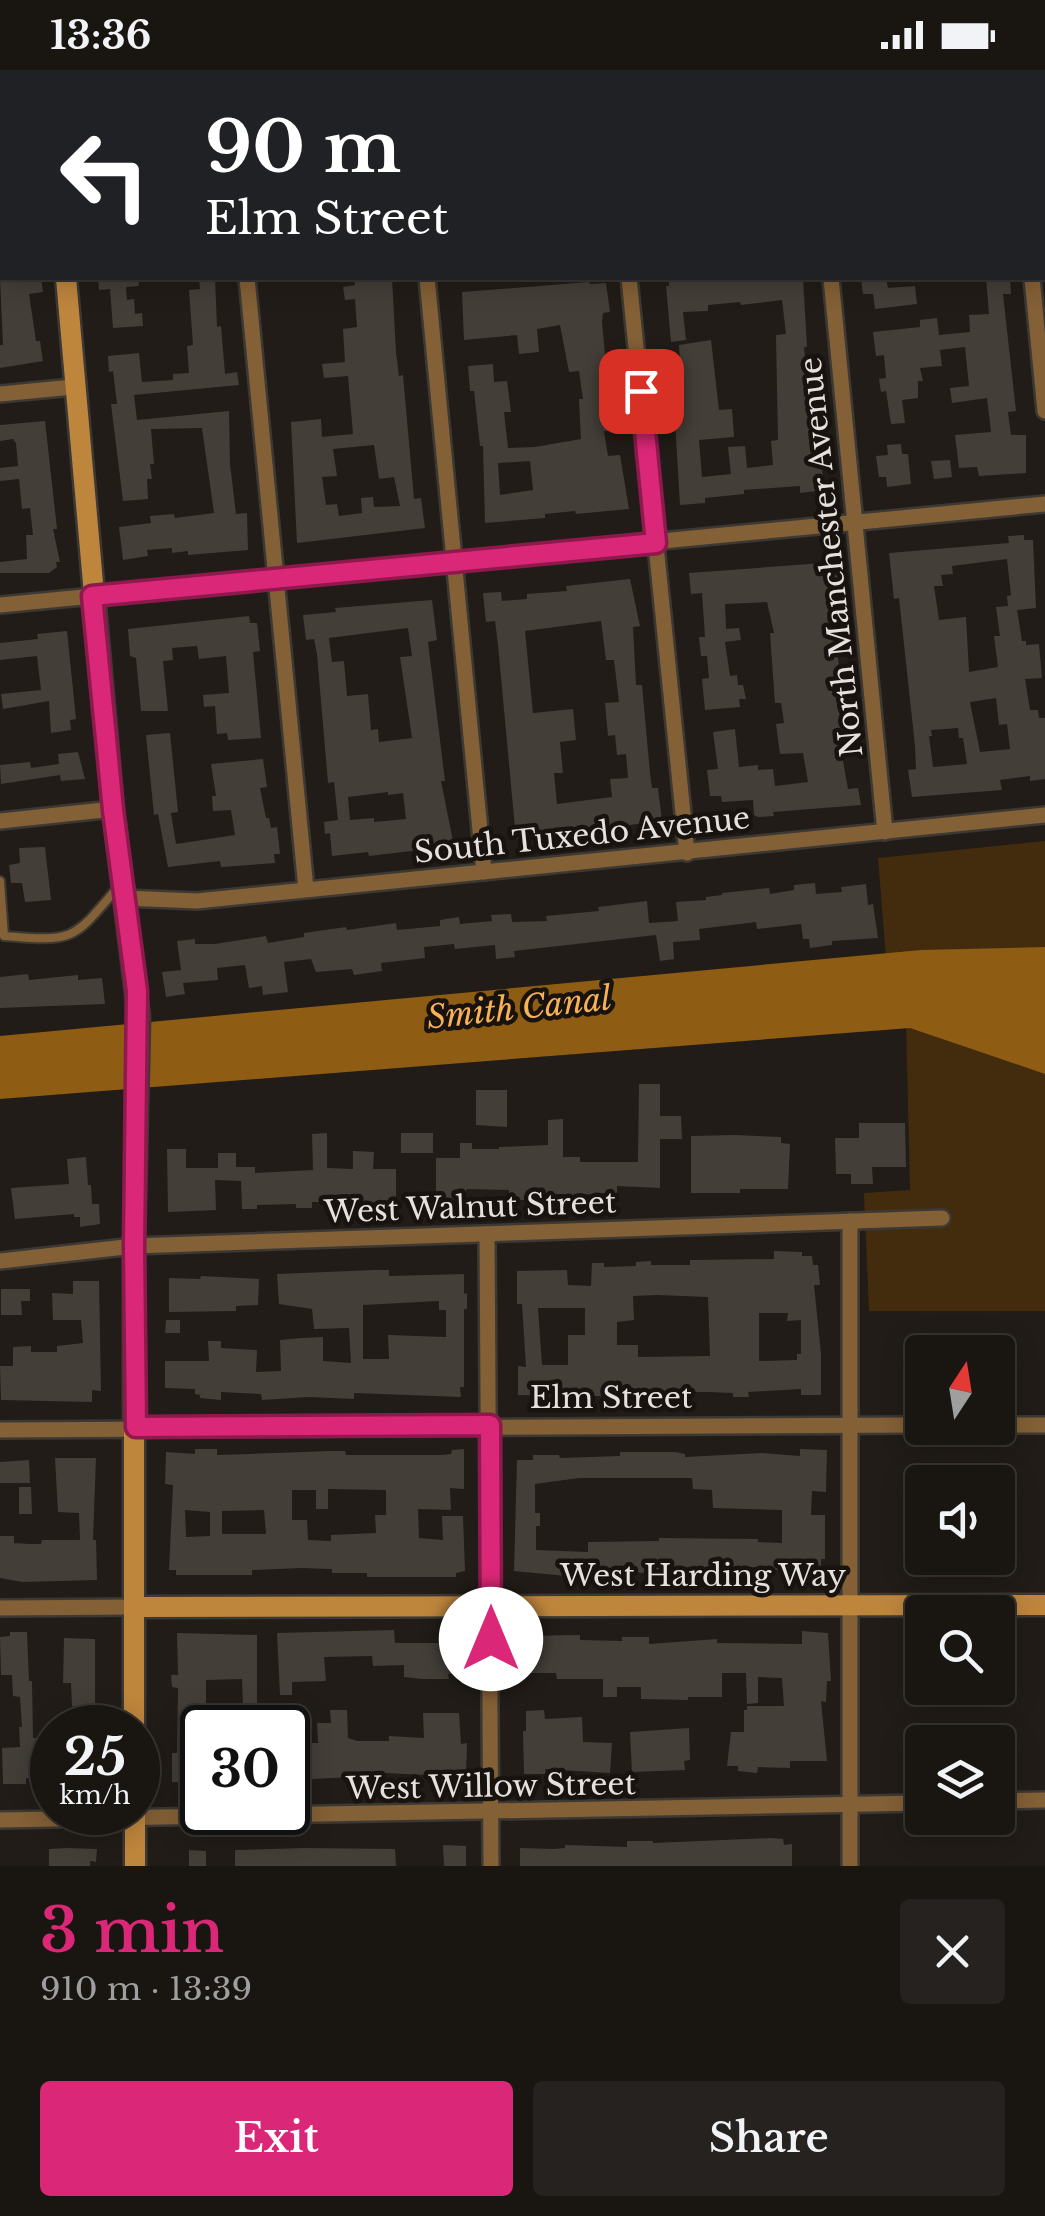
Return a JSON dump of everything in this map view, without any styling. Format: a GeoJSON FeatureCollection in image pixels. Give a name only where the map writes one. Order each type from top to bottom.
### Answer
{"type":"FeatureCollection","features":[{"type":"Feature","properties":{"kind":"main road"},"geometry":{"type":"LineString","coordinates":[[66,280],[92,596],[138,1016],[134,1705]]}},
{"type":"Feature","properties":{"kind":"main road","name":"West Harding Way"},"geometry":{"type":"LineString","coordinates":[[135,1608],[1045,1605]]}},
{"type":"Feature","properties":{"kind":"main road"},"geometry":{"type":"LineString","coordinates":[[135,1835],[135,1866]]}},
{"type":"Feature","properties":{"kind":"street"},"geometry":{"type":"LineString","coordinates":[[248,280],[306,889]]}},
{"type":"Feature","properties":{"kind":"street"},"geometry":{"type":"LineString","coordinates":[[427,280],[484,872]]}},
{"type":"Feature","properties":{"kind":"street"},"geometry":{"type":"LineString","coordinates":[[630,280],[687,853]]}},
{"type":"Feature","properties":{"kind":"street","name":"North Manchester Avenue"},"geometry":{"type":"LineString","coordinates":[[831,280],[886,832]]}},
{"type":"Feature","properties":{"kind":"street"},"geometry":{"type":"LineString","coordinates":[[1032,280],[1045,411]]}},
{"type":"Feature","properties":{"kind":"street"},"geometry":{"type":"LineString","coordinates":[[0,394],[73,386]]}},
{"type":"Feature","properties":{"kind":"street"},"geometry":{"type":"LineString","coordinates":[[0,605],[1045,504]]}},
{"type":"Feature","properties":{"kind":"street"},"geometry":{"type":"LineString","coordinates":[[0,821],[113,810]]}},
{"type":"Feature","properties":{"kind":"street","name":"South Tuxedo Avenue"},"geometry":{"type":"LineString","coordinates":[[123,890],[197,901],[1045,815]]}},
{"type":"Feature","properties":{"kind":"street","name":"West Walnut Street"},"geometry":{"type":"LineString","coordinates":[[0,1261],[134,1246],[942,1218]]}},
{"type":"Feature","properties":{"kind":"street"},"geometry":{"type":"LineString","coordinates":[[850,1221],[850,1866]]}},
{"type":"Feature","properties":{"kind":"street"},"geometry":{"type":"LineString","coordinates":[[486,1234],[492,1866]]}},
{"type":"Feature","properties":{"kind":"street","name":"Elm Street"},"geometry":{"type":"LineString","coordinates":[[0,1430],[905,1425]]}},
{"type":"Feature","properties":{"kind":"street"},"geometry":{"type":"LineString","coordinates":[[1015,1425],[1045,1425]]}},
{"type":"Feature","properties":{"kind":"street","name":"West Harding Way"},"geometry":{"type":"LineString","coordinates":[[0,1608],[135,1608]]}},
{"type":"Feature","properties":{"kind":"street"},"geometry":{"type":"LineString","coordinates":[[1015,1801],[1045,1800]]}},
{"type":"Feature","properties":{"kind":"street","name":"West Willow Street"},"geometry":{"type":"LineString","coordinates":[[160,1816],[905,1804]]}},
{"type":"Feature","properties":{"kind":"street","name":"West Willow Street"},"geometry":{"type":"LineString","coordinates":[[0,1820],[30,1819]]}},
{"type":"Feature","properties":{"kind":"lane"},"geometry":{"type":"LineString","coordinates":[[0,881],[4,936],[54,940],[82,929],[123,890]]}},
{"type":"Feature","properties":{"kind":"shaded area"},"geometry":{"type":"Polygon","coordinates":[[[1045,841],[1045,1311],[869,1311],[864,1193],[910,1190],[906,1020],[887,970],[878,858],[1045,841]]]}},
{"type":"Feature","properties":{"kind":"water","name":"Smith Canal"},"geometry":{"type":"Polygon","coordinates":[[[1045,947],[1045,1074],[910,1028],[0,1099],[0,1036],[921,950],[1045,947]]]}},
{"type":"Feature","properties":{"kind":"building"},"geometry":{"type":"Polygon","coordinates":[[[0,280],[41,280],[43,292],[29,294],[43,361],[0,368],[0,280]]]}},
{"type":"Feature","properties":{"kind":"building"},"geometry":{"type":"Polygon","coordinates":[[[98,280],[138,280],[139,286],[126,287],[127,300],[134,299],[135,314],[142,313],[143,326],[113,328],[110,289],[99,290],[98,280]]]}},
{"type":"Feature","properties":{"kind":"building"},"geometry":{"type":"Polygon","coordinates":[[[199,280],[215,280],[217,327],[221,326],[225,374],[237,372],[239,385],[134,395],[137,420],[229,411],[236,514],[247,513],[248,550],[188,555],[188,551],[172,553],[172,548],[147,550],[148,556],[123,560],[119,527],[151,523],[150,516],[174,514],[175,518],[214,513],[202,428],[151,429],[154,464],[150,464],[152,479],[147,479],[148,499],[123,501],[111,404],[117,404],[108,356],[139,353],[142,382],[173,380],[173,374],[189,373],[187,346],[193,345],[189,290],[200,289],[199,280]]]}},
{"type":"Feature","properties":{"kind":"building"},"geometry":{"type":"Polygon","coordinates":[[[354,280],[392,280],[396,352],[399,376],[403,375],[414,499],[421,498],[425,528],[297,543],[291,422],[321,419],[322,437],[353,434],[348,376],[324,378],[322,364],[345,362],[343,329],[357,327],[355,299],[345,300],[343,287],[355,285],[354,280]],[[374,445],[333,449],[337,476],[322,477],[326,505],[337,504],[339,516],[362,513],[361,498],[373,497],[374,507],[400,506],[394,477],[379,479],[374,445]]]}},
{"type":"Feature","properties":{"kind":"building"},"geometry":{"type":"Polygon","coordinates":[[[669,280],[803,280],[804,347],[824,490],[800,493],[800,486],[744,490],[744,494],[680,505],[675,421],[684,420],[679,345],[711,340],[719,410],[732,409],[734,437],[699,440],[702,477],[731,474],[728,447],[745,446],[747,468],[773,465],[771,441],[778,440],[776,335],[786,334],[782,300],[741,305],[740,302],[708,305],[708,311],[683,312],[686,340],[671,342],[669,280]]]}},
{"type":"Feature","properties":{"kind":"building"},"geometry":{"type":"Polygon","coordinates":[[[861,280],[886,280],[888,288],[915,286],[917,304],[875,309],[873,294],[863,294],[861,280]]]}},
{"type":"Feature","properties":{"kind":"building"},"geometry":{"type":"Polygon","coordinates":[[[986,280],[1010,280],[1011,294],[1003,294],[1016,411],[1008,412],[1011,435],[1026,435],[1026,473],[979,476],[977,467],[959,468],[955,435],[991,432],[987,398],[952,403],[950,388],[969,386],[965,347],[940,350],[942,366],[920,368],[923,381],[918,381],[918,398],[902,400],[905,423],[891,424],[886,391],[881,392],[879,379],[886,378],[884,355],[876,356],[873,332],[920,327],[920,320],[937,318],[939,335],[970,332],[969,315],[989,314],[986,280]]]}},
{"type":"Feature","properties":{"kind":"building"},"geometry":{"type":"Polygon","coordinates":[[[606,283],[610,312],[603,313],[602,322],[605,355],[610,354],[612,373],[606,373],[609,397],[614,397],[616,410],[612,431],[604,431],[608,456],[620,455],[629,509],[576,514],[575,511],[485,523],[483,446],[468,366],[493,364],[494,382],[507,381],[511,412],[504,412],[508,448],[581,439],[579,399],[583,399],[579,371],[569,372],[560,325],[537,329],[539,352],[519,354],[517,335],[464,340],[462,292],[606,283]],[[530,461],[498,463],[500,495],[533,490],[530,461]]]}},
{"type":"Feature","properties":{"kind":"building"},"geometry":{"type":"Polygon","coordinates":[[[45,421],[57,529],[53,529],[60,562],[49,573],[0,573],[0,562],[27,559],[26,535],[33,535],[30,508],[22,509],[19,479],[0,481],[0,468],[18,466],[16,443],[13,439],[0,441],[0,425],[45,421]]]}},
{"type":"Feature","properties":{"kind":"building"},"geometry":{"type":"Polygon","coordinates":[[[901,444],[902,454],[908,454],[911,484],[887,487],[886,477],[879,477],[876,456],[888,455],[887,445],[901,444]]]}},
{"type":"Feature","properties":{"kind":"building"},"geometry":{"type":"Polygon","coordinates":[[[950,460],[952,477],[934,479],[931,461],[950,460]]]}},
{"type":"Feature","properties":{"kind":"building"},"geometry":{"type":"Polygon","coordinates":[[[1024,535],[1024,540],[1033,540],[1036,608],[1017,610],[1022,641],[1026,645],[1039,644],[1042,678],[1025,679],[1030,710],[1038,710],[1039,718],[1045,718],[1045,779],[1030,781],[1030,776],[1000,780],[1002,790],[912,797],[908,770],[916,769],[915,746],[899,598],[894,599],[889,553],[1009,543],[1008,536],[1024,535]],[[1007,559],[952,566],[953,574],[941,575],[943,586],[934,586],[939,620],[966,617],[969,672],[998,667],[994,636],[1000,636],[996,607],[1008,606],[1007,596],[1011,595],[1007,559]],[[996,698],[970,702],[980,752],[1010,749],[1007,724],[999,725],[996,698]],[[958,728],[931,730],[933,767],[967,764],[958,728]]]}},
{"type":"Feature","properties":{"kind":"building"},"geometry":{"type":"Polygon","coordinates":[[[836,562],[840,593],[832,594],[845,733],[840,734],[840,744],[848,789],[858,788],[861,805],[773,812],[774,816],[758,817],[754,815],[753,800],[722,802],[721,796],[710,796],[707,770],[718,769],[713,732],[735,729],[739,767],[758,765],[758,770],[773,769],[775,786],[808,782],[803,753],[780,754],[776,724],[784,723],[781,703],[775,703],[770,633],[774,633],[767,602],[725,604],[726,629],[739,628],[741,640],[725,642],[730,676],[737,675],[746,699],[739,699],[740,707],[705,710],[702,679],[709,678],[707,656],[701,656],[699,637],[705,637],[702,593],[691,594],[689,573],[836,562]]]}},
{"type":"Feature","properties":{"kind":"building"},"geometry":{"type":"Polygon","coordinates":[[[630,579],[640,626],[633,627],[636,685],[642,685],[652,788],[658,788],[662,821],[516,839],[495,621],[486,622],[483,593],[501,592],[502,601],[527,599],[527,594],[567,591],[566,586],[630,579]],[[601,621],[525,631],[533,713],[573,709],[576,740],[560,742],[563,773],[554,773],[557,804],[612,797],[610,779],[628,778],[626,754],[617,755],[615,735],[608,736],[605,703],[619,702],[614,660],[606,660],[601,621]]]}},
{"type":"Feature","properties":{"kind":"building"},"geometry":{"type":"Polygon","coordinates":[[[432,600],[437,640],[428,642],[445,781],[441,781],[454,846],[369,856],[368,852],[332,856],[330,833],[325,834],[324,822],[338,820],[334,782],[328,783],[317,654],[314,639],[306,640],[303,615],[336,612],[335,608],[432,600]],[[408,628],[329,638],[332,662],[344,661],[347,696],[368,694],[371,730],[378,729],[379,742],[412,738],[400,657],[412,656],[408,628]],[[403,793],[348,797],[350,820],[406,819],[403,793]]]}},
{"type":"Feature","properties":{"kind":"building"},"geometry":{"type":"Polygon","coordinates":[[[249,616],[250,623],[257,623],[260,651],[253,652],[261,738],[228,740],[227,733],[217,734],[215,706],[204,707],[203,695],[229,693],[226,656],[199,659],[197,646],[172,648],[173,660],[163,661],[168,711],[141,711],[136,658],[130,656],[128,629],[249,616]]]}},
{"type":"Feature","properties":{"kind":"building"},"geometry":{"type":"Polygon","coordinates":[[[67,631],[76,719],[70,720],[71,730],[51,733],[49,701],[3,709],[1,694],[41,690],[37,656],[0,660],[0,643],[67,631]]]}},
{"type":"Feature","properties":{"kind":"building"},"geometry":{"type":"Polygon","coordinates":[[[170,733],[178,812],[171,813],[176,844],[235,835],[231,810],[213,811],[212,796],[216,796],[211,764],[263,759],[267,787],[260,788],[266,818],[271,828],[277,827],[280,854],[274,854],[275,863],[221,867],[220,861],[168,867],[158,814],[154,815],[146,735],[170,733]]]}},
{"type":"Feature","properties":{"kind":"building"},"geometry":{"type":"Polygon","coordinates":[[[78,752],[85,779],[61,781],[60,775],[1,784],[0,765],[30,762],[31,768],[59,764],[58,754],[78,752]]]}},
{"type":"Feature","properties":{"kind":"building"},"geometry":{"type":"Polygon","coordinates":[[[45,847],[51,900],[25,902],[22,883],[11,883],[9,865],[20,863],[19,848],[45,847]]]}},
{"type":"Feature","properties":{"kind":"building"},"geometry":{"type":"Polygon","coordinates":[[[815,883],[816,894],[842,892],[841,887],[866,884],[878,938],[832,941],[832,945],[810,948],[809,939],[803,939],[801,924],[757,929],[756,922],[699,929],[700,940],[673,942],[674,959],[660,961],[656,935],[514,951],[515,957],[496,959],[495,945],[455,949],[454,944],[424,947],[425,958],[381,963],[382,971],[354,975],[352,969],[316,972],[311,959],[284,962],[288,992],[263,995],[262,986],[249,988],[245,965],[217,968],[218,980],[183,983],[185,994],[166,997],[162,972],[181,970],[177,941],[195,939],[195,944],[215,944],[266,936],[268,943],[346,927],[347,930],[396,923],[397,930],[440,926],[440,920],[459,917],[460,924],[492,921],[491,915],[511,914],[512,922],[547,921],[546,916],[647,901],[649,923],[678,921],[676,902],[769,888],[770,894],[794,890],[794,885],[815,883]]]}},
{"type":"Feature","properties":{"kind":"building"},"geometry":{"type":"Polygon","coordinates":[[[28,974],[29,980],[78,975],[78,980],[102,978],[105,1004],[0,1008],[0,977],[28,974]]]}},
{"type":"Feature","properties":{"kind":"building"},"geometry":{"type":"Polygon","coordinates":[[[639,1084],[660,1084],[660,1116],[681,1116],[682,1139],[660,1139],[660,1188],[617,1186],[617,1193],[569,1195],[526,1191],[527,1200],[509,1200],[509,1190],[467,1189],[459,1204],[447,1204],[446,1197],[436,1197],[436,1158],[460,1158],[460,1143],[472,1143],[472,1149],[548,1145],[548,1120],[563,1119],[563,1157],[580,1157],[580,1162],[638,1162],[639,1084]]]}},
{"type":"Feature","properties":{"kind":"building"},"geometry":{"type":"Polygon","coordinates":[[[476,1090],[507,1090],[507,1127],[476,1125],[476,1090]]]}},
{"type":"Feature","properties":{"kind":"building"},"geometry":{"type":"Polygon","coordinates":[[[859,1123],[905,1123],[906,1167],[872,1167],[873,1184],[851,1184],[851,1174],[836,1174],[835,1138],[859,1138],[859,1123]]]}},
{"type":"Feature","properties":{"kind":"building"},"geometry":{"type":"Polygon","coordinates":[[[327,1133],[327,1168],[353,1169],[353,1151],[374,1152],[373,1169],[396,1169],[396,1203],[312,1202],[312,1208],[296,1208],[296,1204],[242,1209],[241,1181],[215,1180],[216,1210],[168,1212],[167,1149],[186,1149],[186,1168],[218,1168],[218,1153],[236,1153],[236,1167],[255,1167],[255,1173],[313,1170],[312,1134],[327,1133]]]}},
{"type":"Feature","properties":{"kind":"building"},"geometry":{"type":"Polygon","coordinates":[[[401,1133],[433,1133],[433,1153],[401,1153],[401,1133]]]}},
{"type":"Feature","properties":{"kind":"building"},"geometry":{"type":"Polygon","coordinates":[[[691,1136],[781,1137],[781,1143],[790,1144],[788,1189],[691,1193],[691,1136]]]}},
{"type":"Feature","properties":{"kind":"building"},"geometry":{"type":"Polygon","coordinates":[[[86,1157],[88,1185],[92,1204],[99,1204],[100,1224],[80,1227],[80,1217],[74,1214],[15,1219],[11,1188],[69,1184],[67,1159],[86,1157]]]}},
{"type":"Feature","properties":{"kind":"building"},"geometry":{"type":"Polygon","coordinates":[[[774,1251],[802,1252],[802,1256],[812,1256],[813,1265],[818,1265],[820,1285],[814,1285],[821,1395],[801,1395],[801,1389],[748,1392],[749,1397],[708,1392],[681,1392],[681,1397],[518,1395],[518,1366],[526,1367],[522,1304],[517,1304],[517,1271],[567,1270],[568,1285],[591,1286],[592,1263],[604,1263],[604,1267],[636,1266],[636,1262],[651,1261],[651,1265],[690,1265],[690,1260],[774,1259],[774,1251]],[[633,1296],[634,1320],[617,1322],[617,1345],[638,1345],[638,1357],[710,1356],[708,1297],[633,1296]],[[538,1308],[542,1365],[568,1365],[568,1335],[585,1335],[585,1308],[538,1308]],[[759,1313],[759,1361],[797,1360],[797,1354],[801,1354],[801,1320],[787,1321],[788,1313],[759,1313]]]}},
{"type":"Feature","properties":{"kind":"building"},"geometry":{"type":"Polygon","coordinates":[[[389,1270],[389,1276],[464,1274],[467,1309],[461,1397],[354,1393],[354,1399],[262,1400],[261,1394],[221,1392],[221,1400],[200,1398],[195,1389],[165,1388],[165,1361],[209,1361],[208,1341],[221,1341],[221,1348],[257,1350],[256,1372],[281,1371],[280,1340],[301,1338],[323,1337],[323,1361],[351,1363],[349,1328],[314,1329],[312,1309],[279,1304],[277,1274],[389,1270]],[[439,1301],[363,1305],[363,1359],[389,1359],[388,1335],[446,1337],[446,1310],[439,1310],[439,1301]]]}},
{"type":"Feature","properties":{"kind":"building"},"geometry":{"type":"Polygon","coordinates":[[[169,1278],[259,1279],[258,1305],[236,1306],[236,1311],[169,1312],[169,1278]]]}},
{"type":"Feature","properties":{"kind":"building"},"geometry":{"type":"Polygon","coordinates":[[[73,1281],[99,1281],[101,1391],[92,1390],[92,1402],[1,1400],[0,1366],[13,1366],[13,1347],[31,1346],[31,1352],[57,1352],[57,1346],[83,1343],[81,1320],[53,1320],[52,1293],[73,1294],[73,1281]]]}},
{"type":"Feature","properties":{"kind":"building"},"geometry":{"type":"Polygon","coordinates":[[[1,1289],[30,1289],[30,1301],[21,1301],[22,1315],[1,1315],[1,1289]]]}},
{"type":"Feature","properties":{"kind":"building"},"geometry":{"type":"Polygon","coordinates":[[[166,1320],[180,1320],[180,1333],[165,1333],[166,1320]]]}},
{"type":"Feature","properties":{"kind":"building"},"geometry":{"type":"Polygon","coordinates":[[[195,1449],[217,1449],[217,1455],[345,1451],[346,1455],[442,1455],[464,1449],[464,1489],[450,1488],[451,1510],[418,1509],[419,1538],[443,1540],[442,1516],[463,1516],[465,1571],[456,1573],[456,1577],[367,1577],[367,1573],[301,1568],[252,1570],[252,1575],[176,1575],[176,1570],[169,1570],[173,1485],[165,1484],[166,1452],[195,1454],[195,1449]],[[328,1489],[328,1509],[316,1509],[316,1490],[292,1490],[292,1520],[307,1520],[308,1540],[331,1541],[331,1535],[376,1533],[375,1515],[386,1515],[386,1490],[328,1489]],[[185,1510],[186,1537],[210,1536],[210,1512],[185,1510]],[[264,1510],[222,1511],[222,1534],[266,1534],[264,1510]]]}},
{"type":"Feature","properties":{"kind":"building"},"geometry":{"type":"Polygon","coordinates":[[[800,1449],[827,1450],[826,1492],[812,1491],[811,1515],[825,1515],[821,1577],[779,1574],[779,1570],[764,1567],[717,1567],[718,1576],[705,1577],[705,1570],[671,1569],[671,1576],[577,1571],[577,1577],[514,1571],[517,1460],[533,1460],[533,1455],[620,1456],[620,1452],[675,1452],[685,1457],[762,1453],[800,1456],[800,1449]],[[579,1478],[535,1484],[535,1513],[540,1513],[536,1550],[588,1552],[588,1542],[659,1538],[758,1539],[782,1543],[782,1510],[713,1508],[712,1490],[693,1489],[692,1478],[579,1478]]]}},
{"type":"Feature","properties":{"kind":"building"},"geometry":{"type":"Polygon","coordinates":[[[55,1458],[96,1458],[93,1540],[97,1580],[22,1582],[0,1578],[0,1536],[14,1536],[14,1543],[29,1544],[80,1540],[79,1513],[58,1512],[55,1458]]]}},
{"type":"Feature","properties":{"kind":"building"},"geometry":{"type":"Polygon","coordinates":[[[29,1460],[30,1483],[0,1483],[0,1462],[29,1460]]]}},
{"type":"Feature","properties":{"kind":"building"},"geometry":{"type":"Polygon","coordinates":[[[19,1487],[31,1487],[32,1514],[19,1514],[19,1487]]]}},
{"type":"Feature","properties":{"kind":"building"},"geometry":{"type":"Polygon","coordinates":[[[394,1630],[395,1643],[440,1643],[440,1639],[448,1639],[448,1634],[466,1634],[466,1674],[448,1674],[449,1679],[404,1677],[404,1665],[373,1666],[372,1656],[324,1657],[326,1681],[292,1682],[292,1695],[280,1695],[277,1633],[394,1630]]]}},
{"type":"Feature","properties":{"kind":"building"},"geometry":{"type":"Polygon","coordinates":[[[802,1631],[828,1633],[831,1681],[827,1681],[826,1702],[821,1701],[827,1761],[790,1761],[790,1768],[758,1767],[757,1773],[727,1766],[731,1732],[744,1732],[747,1706],[784,1706],[782,1678],[758,1677],[758,1703],[747,1704],[746,1673],[722,1673],[722,1697],[688,1700],[641,1699],[641,1687],[617,1687],[617,1697],[603,1697],[603,1679],[557,1679],[556,1673],[519,1673],[519,1636],[580,1635],[580,1640],[622,1641],[622,1637],[649,1637],[649,1644],[717,1639],[717,1643],[802,1644],[802,1631]]]}},
{"type":"Feature","properties":{"kind":"building"},"geometry":{"type":"Polygon","coordinates":[[[10,1632],[27,1632],[32,1705],[30,1778],[26,1778],[26,1784],[3,1784],[2,1748],[20,1747],[22,1727],[20,1697],[13,1696],[12,1675],[1,1675],[0,1637],[10,1636],[10,1632]]]}},
{"type":"Feature","properties":{"kind":"building"},"geometry":{"type":"Polygon","coordinates":[[[177,1633],[257,1635],[257,1704],[243,1705],[242,1679],[206,1680],[206,1705],[180,1705],[180,1782],[172,1782],[172,1753],[177,1753],[178,1688],[172,1687],[171,1675],[178,1675],[177,1633]]]}},
{"type":"Feature","properties":{"kind":"building"},"geometry":{"type":"Polygon","coordinates":[[[64,1638],[95,1639],[95,1705],[72,1705],[71,1683],[63,1683],[64,1638]]]}},
{"type":"Feature","properties":{"kind":"building"},"geometry":{"type":"Polygon","coordinates":[[[330,1710],[347,1710],[348,1738],[389,1741],[389,1736],[424,1738],[423,1713],[459,1713],[461,1744],[467,1743],[466,1777],[363,1772],[351,1773],[351,1777],[310,1779],[310,1743],[318,1743],[317,1723],[331,1723],[330,1710]]]}},
{"type":"Feature","properties":{"kind":"building"},"geometry":{"type":"Polygon","coordinates":[[[544,1710],[545,1719],[582,1717],[583,1742],[612,1743],[610,1773],[545,1769],[546,1774],[524,1774],[526,1711],[544,1710]]]}},
{"type":"Feature","properties":{"kind":"building"},"geometry":{"type":"Polygon","coordinates":[[[689,1728],[690,1760],[684,1761],[685,1770],[632,1772],[630,1732],[689,1728]]]}},
{"type":"Feature","properties":{"kind":"building"},"geometry":{"type":"Polygon","coordinates":[[[783,1839],[784,1845],[792,1844],[792,1866],[520,1866],[520,1848],[627,1847],[627,1841],[783,1839]]]}},
{"type":"Feature","properties":{"kind":"building"},"geometry":{"type":"Polygon","coordinates":[[[443,1845],[466,1846],[466,1866],[444,1866],[443,1845]]]}},
{"type":"Feature","properties":{"kind":"building"},"geometry":{"type":"Polygon","coordinates":[[[49,1849],[97,1849],[96,1862],[90,1861],[90,1866],[49,1866],[49,1849]]]}},
{"type":"Feature","properties":{"kind":"building"},"geometry":{"type":"Polygon","coordinates":[[[395,1849],[396,1866],[235,1866],[235,1850],[395,1849]]]}},
{"type":"Feature","properties":{"kind":"building"},"geometry":{"type":"Polygon","coordinates":[[[189,1850],[206,1851],[206,1866],[189,1866],[189,1850]]]}},
{"type":"Feature","properties":{"kind":"route"},"geometry":{"type":"LineString","coordinates":[[491,1639],[490,1425],[136,1427],[137,991],[113,810],[92,596],[656,543],[641,391]]}}]}
